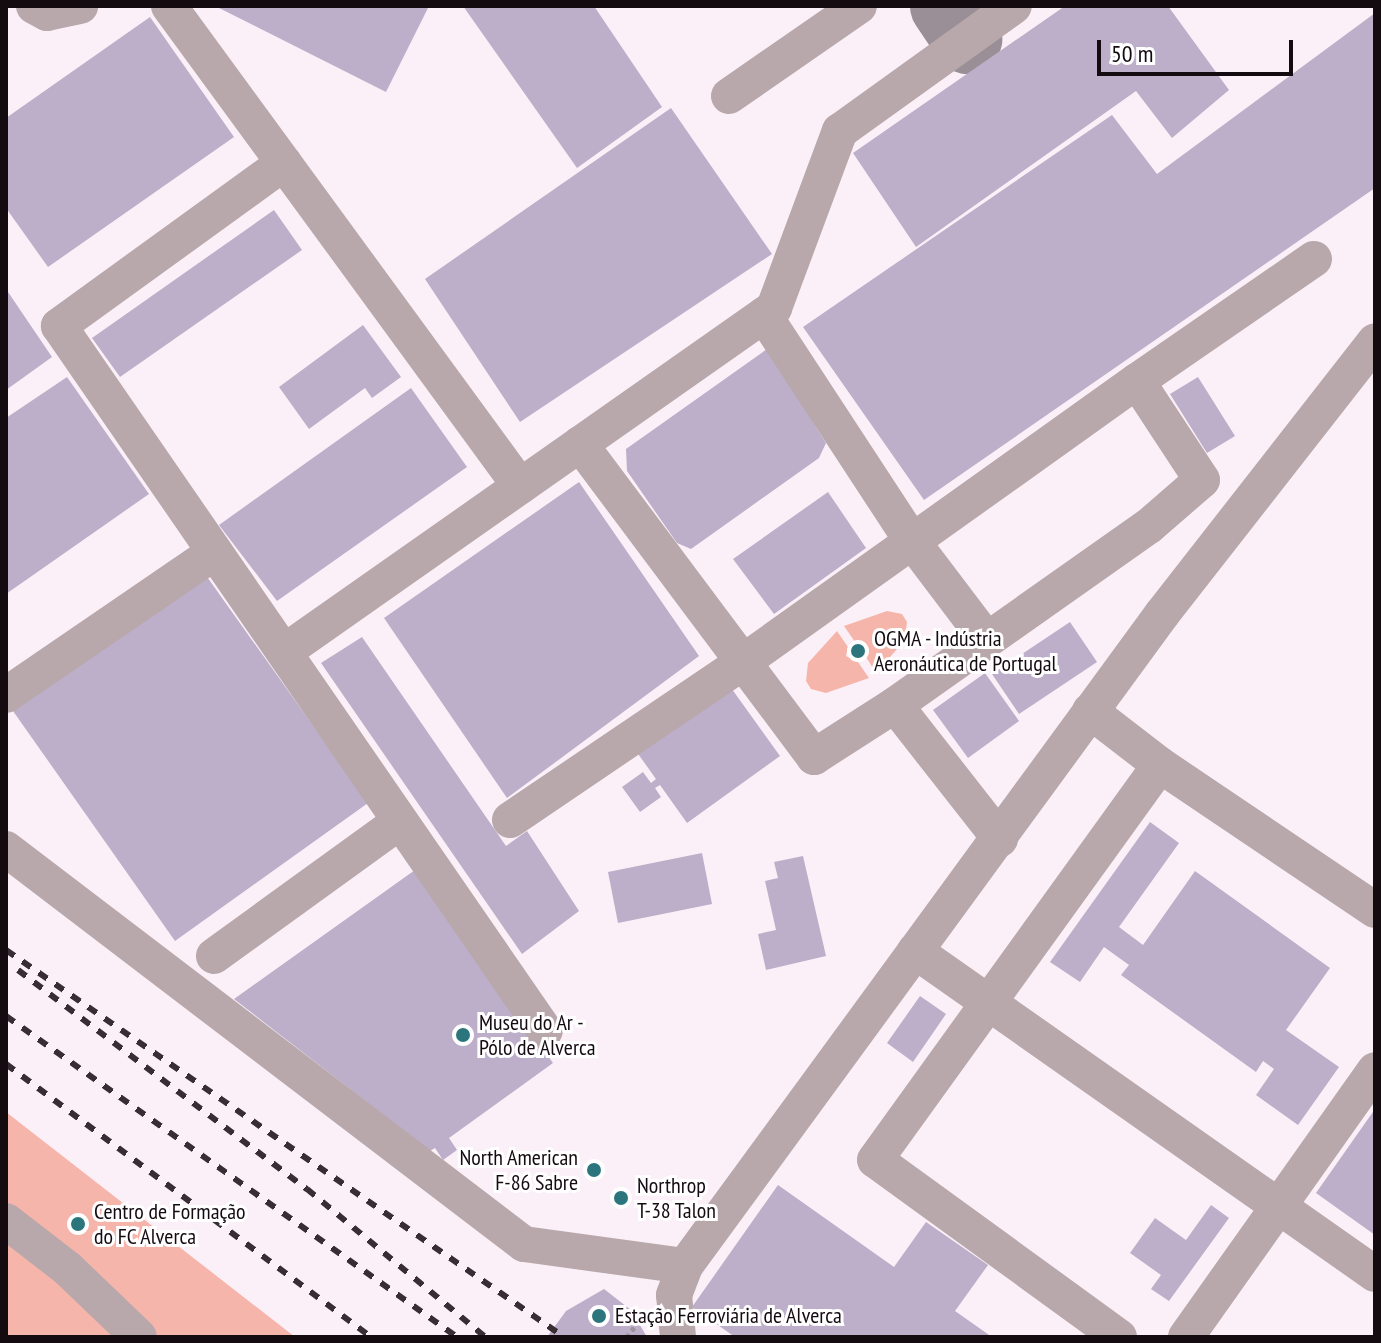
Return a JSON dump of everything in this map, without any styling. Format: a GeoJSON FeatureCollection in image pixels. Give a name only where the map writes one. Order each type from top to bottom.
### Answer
{"type":"FeatureCollection","features":[{"type":"Feature","properties":{"kind":"street"},"geometry":{"type":"LineString","coordinates":[[34,6],[47,13],[80,6]]}},
{"type":"Feature","properties":{"kind":"street"},"geometry":{"type":"LineString","coordinates":[[169,6],[520,486]]}},
{"type":"Feature","properties":{"kind":"street"},"geometry":{"type":"LineString","coordinates":[[729,96],[859,6]]}},
{"type":"Feature","properties":{"kind":"street"},"geometry":{"type":"LineString","coordinates":[[284,652],[774,308],[840,131],[1014,6]]}},
{"type":"Feature","properties":{"kind":"street"},"geometry":{"type":"LineString","coordinates":[[284,163],[59,326],[545,1031]]}},
{"type":"Feature","properties":{"kind":"street"},"geometry":{"type":"LineString","coordinates":[[510,820],[743,662],[1314,259]]}},
{"type":"Feature","properties":{"kind":"street"},"geometry":{"type":"LineString","coordinates":[[764,315],[912,541],[987,640]]}},
{"type":"Feature","properties":{"kind":"street"},"geometry":{"type":"LineString","coordinates":[[678,1337],[674,1295],[685,1266],[1000,839],[1090,711],[1375,341]]}},
{"type":"Feature","properties":{"kind":"street"},"geometry":{"type":"LineString","coordinates":[[580,444],[814,757],[895,705],[1149,526],[1202,480],[1137,381]]}},
{"type":"Feature","properties":{"kind":"street"},"geometry":{"type":"LineString","coordinates":[[6,695],[215,552]]}},
{"type":"Feature","properties":{"kind":"street"},"geometry":{"type":"LineString","coordinates":[[895,705],[1000,839]]}},
{"type":"Feature","properties":{"kind":"street"},"geometry":{"type":"LineString","coordinates":[[1090,711],[1160,765],[1375,910]]}},
{"type":"Feature","properties":{"kind":"street"},"geometry":{"type":"LineString","coordinates":[[1119,1337],[875,1160],[1160,765]]}},
{"type":"Feature","properties":{"kind":"street"},"geometry":{"type":"LineString","coordinates":[[214,956],[399,822]]}},
{"type":"Feature","properties":{"kind":"street"},"geometry":{"type":"LineString","coordinates":[[6,849],[524,1244],[685,1266]]}},
{"type":"Feature","properties":{"kind":"street"},"geometry":{"type":"LineString","coordinates":[[915,951],[1375,1274]]}},
{"type":"Feature","properties":{"kind":"street"},"geometry":{"type":"LineString","coordinates":[[1186,1337],[1375,1070]]}},
{"type":"Feature","properties":{"kind":"street"},"geometry":{"type":"LineString","coordinates":[[6,1221],[68,1269],[139,1337]]}},
{"type":"Feature","properties":{"kind":"path"},"geometry":{"type":"LineString","coordinates":[[627,1337],[639,1320]]}},
{"type":"Feature","properties":{"kind":"shaded area"},"geometry":{"type":"Polygon","coordinates":[[[887,611],[902,614],[907,622],[905,640],[876,673],[866,657],[868,648],[855,642],[844,626],[887,611]]]}},
{"type":"Feature","properties":{"kind":"shaded area"},"geometry":{"type":"Polygon","coordinates":[[[837,631],[848,647],[846,656],[858,662],[869,678],[826,693],[811,689],[806,681],[808,663],[837,631]]]}},
{"type":"Feature","properties":{"kind":"shaded area","name":"Centro de Formação do FC Alverca"},"geometry":{"type":"Polygon","coordinates":[[[6,1112],[295,1337],[6,1337],[6,1112]]]}},
{"type":"Feature","properties":{"kind":"building"},"geometry":{"type":"Polygon","coordinates":[[[215,6],[429,6],[386,92],[215,6]]]}},
{"type":"Feature","properties":{"kind":"building"},"geometry":{"type":"Polygon","coordinates":[[[463,6],[594,6],[662,107],[577,168],[463,6]]]}},
{"type":"Feature","properties":{"kind":"building"},"geometry":{"type":"Polygon","coordinates":[[[1065,6],[1168,6],[1229,90],[1172,138],[1136,91],[916,247],[853,153],[1065,6]]]}},
{"type":"Feature","properties":{"kind":"building"},"geometry":{"type":"Polygon","coordinates":[[[1375,13],[1375,188],[924,500],[803,327],[1112,115],[1157,174],[1375,13]]]}},
{"type":"Feature","properties":{"kind":"building"},"geometry":{"type":"Polygon","coordinates":[[[150,17],[234,137],[48,267],[6,208],[6,118],[150,17]]]}},
{"type":"Feature","properties":{"kind":"building"},"geometry":{"type":"Polygon","coordinates":[[[671,108],[772,254],[520,422],[425,279],[671,108]]]}},
{"type":"Feature","properties":{"kind":"building"},"geometry":{"type":"Polygon","coordinates":[[[274,210],[302,250],[120,377],[92,338],[274,210]]]}},
{"type":"Feature","properties":{"kind":"building"},"geometry":{"type":"Polygon","coordinates":[[[6,289],[52,357],[6,390],[6,289]]]}},
{"type":"Feature","properties":{"kind":"building"},"geometry":{"type":"Polygon","coordinates":[[[363,325],[401,377],[372,398],[365,388],[309,429],[279,387],[363,325]]]}},
{"type":"Feature","properties":{"kind":"building"},"geometry":{"type":"Polygon","coordinates":[[[767,349],[826,443],[819,458],[691,549],[677,543],[627,471],[626,449],[767,349]]]}},
{"type":"Feature","properties":{"kind":"building"},"geometry":{"type":"Polygon","coordinates":[[[67,377],[149,494],[6,594],[6,418],[67,377]]]}},
{"type":"Feature","properties":{"kind":"building"},"geometry":{"type":"Polygon","coordinates":[[[1198,377],[1235,436],[1207,453],[1170,394],[1198,377]]]}},
{"type":"Feature","properties":{"kind":"building"},"geometry":{"type":"Polygon","coordinates":[[[411,388],[467,467],[277,601],[219,525],[411,388]]]}},
{"type":"Feature","properties":{"kind":"building"},"geometry":{"type":"Polygon","coordinates":[[[579,482],[699,656],[507,798],[384,618],[579,482]]]}},
{"type":"Feature","properties":{"kind":"building"},"geometry":{"type":"Polygon","coordinates":[[[828,492],[866,548],[774,614],[733,559],[828,492]]]}},
{"type":"Feature","properties":{"kind":"building"},"geometry":{"type":"Polygon","coordinates":[[[205,574],[368,803],[175,941],[13,711],[205,574]]]}},
{"type":"Feature","properties":{"kind":"building"},"geometry":{"type":"Polygon","coordinates":[[[1070,622],[1097,662],[1019,714],[992,674],[1070,622]]]}},
{"type":"Feature","properties":{"kind":"building"},"geometry":{"type":"Polygon","coordinates":[[[362,637],[506,846],[527,831],[579,911],[522,954],[321,663],[362,637]]]}},
{"type":"Feature","properties":{"kind":"building"},"geometry":{"type":"Polygon","coordinates":[[[985,673],[1019,721],[968,758],[933,710],[985,673]]]}},
{"type":"Feature","properties":{"kind":"building"},"geometry":{"type":"Polygon","coordinates":[[[729,685],[780,756],[687,823],[660,785],[655,788],[661,797],[640,812],[622,787],[643,772],[651,783],[656,779],[636,751],[729,685]]]}},
{"type":"Feature","properties":{"kind":"building"},"geometry":{"type":"Polygon","coordinates":[[[1150,822],[1179,843],[1119,927],[1143,945],[1195,871],[1330,968],[1286,1030],[1339,1067],[1298,1125],[1256,1095],[1274,1069],[1263,1061],[1256,1072],[1121,975],[1129,965],[1104,947],[1080,982],[1050,962],[1150,822]]]}},
{"type":"Feature","properties":{"kind":"building"},"geometry":{"type":"Polygon","coordinates":[[[702,853],[712,904],[618,923],[608,872],[702,853]]]}},
{"type":"Feature","properties":{"kind":"building"},"geometry":{"type":"Polygon","coordinates":[[[803,856],[826,956],[766,970],[758,934],[776,930],[765,881],[778,878],[774,862],[803,856]]]}},
{"type":"Feature","properties":{"kind":"building"},"geometry":{"type":"Polygon","coordinates":[[[415,870],[553,1063],[449,1138],[457,1150],[443,1160],[435,1148],[430,1151],[234,999],[415,870]]]}},
{"type":"Feature","properties":{"kind":"building"},"geometry":{"type":"Polygon","coordinates":[[[920,996],[946,1014],[913,1062],[887,1043],[920,996]]]}},
{"type":"Feature","properties":{"kind":"building"},"geometry":{"type":"Polygon","coordinates":[[[1375,1109],[1375,1235],[1316,1193],[1375,1109]]]}},
{"type":"Feature","properties":{"kind":"building"},"geometry":{"type":"Polygon","coordinates":[[[778,1185],[894,1267],[926,1222],[988,1265],[955,1311],[992,1337],[735,1337],[692,1307],[778,1185]]]}},
{"type":"Feature","properties":{"kind":"building"},"geometry":{"type":"Polygon","coordinates":[[[1211,1205],[1229,1218],[1169,1301],[1151,1289],[1161,1275],[1130,1253],[1155,1218],[1186,1240],[1211,1205]]]}},
{"type":"Feature","properties":{"kind":"building","name":"Estação Ferroviária de Alverca"},"geometry":{"type":"Polygon","coordinates":[[[604,1289],[631,1310],[647,1337],[547,1337],[566,1311],[604,1289]]]}},
{"type":"Feature","properties":{"kind":"taxiway"},"geometry":{"type":"LineString","coordinates":[[945,6],[967,39]]}},
{"type":"Feature","properties":{"kind":"railway"},"geometry":{"type":"LineString","coordinates":[[6,950],[564,1337]]}},
{"type":"Feature","properties":{"kind":"railway"},"geometry":{"type":"LineString","coordinates":[[18,970],[307,1189],[485,1337]]}},
{"type":"Feature","properties":{"kind":"railway"},"geometry":{"type":"LineString","coordinates":[[6,1016],[457,1337]]}},
{"type":"Feature","properties":{"kind":"railway"},"geometry":{"type":"LineString","coordinates":[[6,1064],[371,1337]]}},
{"type":"Feature","properties":{"kind":"place","name":"OGMA - Indústria Aeronáutica de Portugal"},"geometry":{"type":"Point","coordinates":[858,651]}},
{"type":"Feature","properties":{"kind":"place","name":"Museu do Ar - Pólo de Alverca"},"geometry":{"type":"Point","coordinates":[463,1035]}},
{"type":"Feature","properties":{"kind":"place","name":"North American F-86 Sabre"},"geometry":{"type":"Point","coordinates":[594,1170]}},
{"type":"Feature","properties":{"kind":"place","name":"Northrop T-38 Talon"},"geometry":{"type":"Point","coordinates":[621,1198]}},
{"type":"Feature","properties":{"kind":"place","name":"Centro de Formação do FC Alverca"},"geometry":{"type":"Point","coordinates":[78,1224]}},
{"type":"Feature","properties":{"kind":"place","name":"Estação Ferroviária de Alverca"},"geometry":{"type":"Point","coordinates":[599,1316]}}]}
